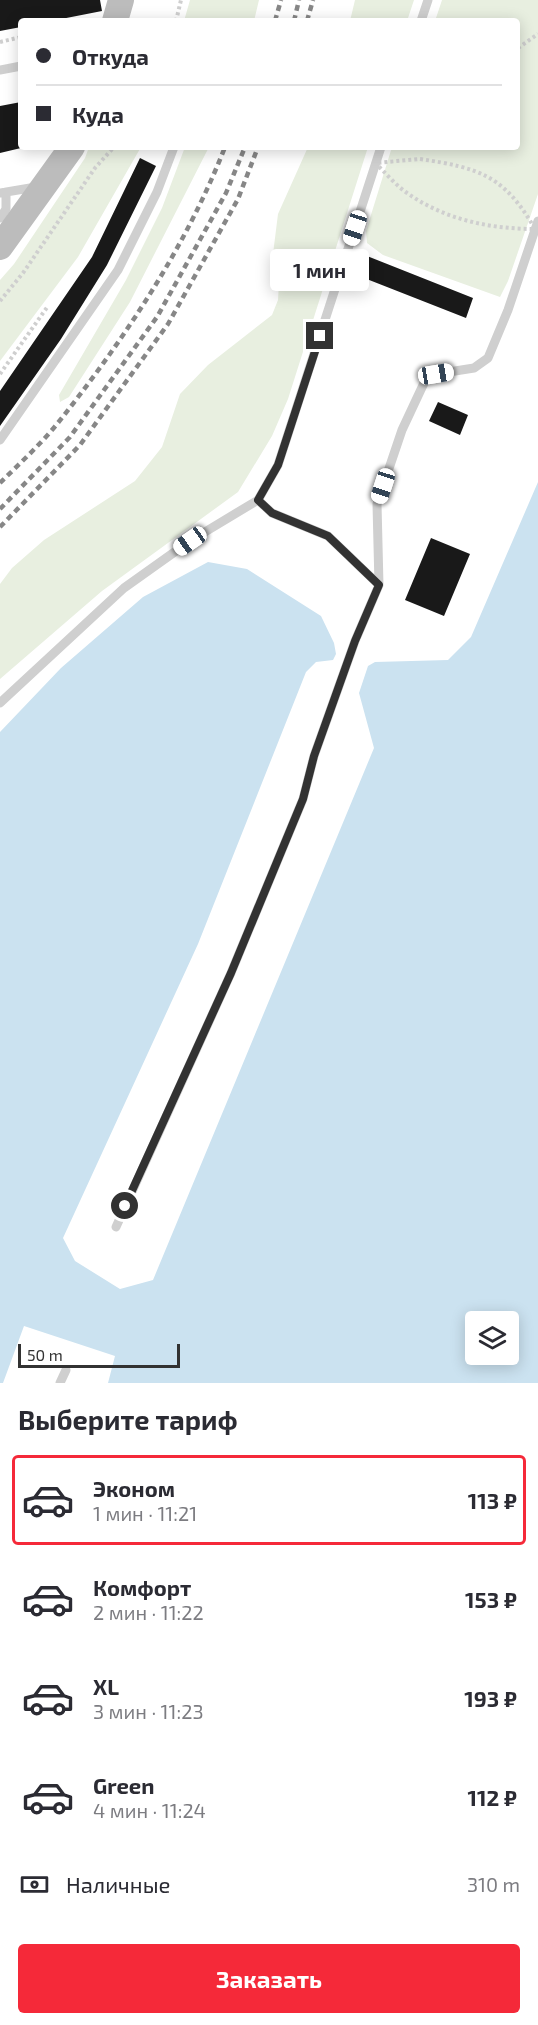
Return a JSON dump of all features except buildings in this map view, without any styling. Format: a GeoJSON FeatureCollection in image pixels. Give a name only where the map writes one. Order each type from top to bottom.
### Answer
{"type":"FeatureCollection","features":[{"type":"Feature","properties":{"kind":"street"},"geometry":{"type":"LineString","coordinates":[[116,18],[121,0]]}},
{"type":"Feature","properties":{"kind":"street"},"geometry":{"type":"LineString","coordinates":[[0,248],[70,150]]}},
{"type":"Feature","properties":{"kind":"lane"},"geometry":{"type":"LineString","coordinates":[[422,18],[428,0]]}},
{"type":"Feature","properties":{"kind":"lane"},"geometry":{"type":"LineString","coordinates":[[0,70],[18,67]]}},
{"type":"Feature","properties":{"kind":"lane"},"geometry":{"type":"LineString","coordinates":[[0,440],[118,270],[157,192],[173,150]]}},
{"type":"Feature","properties":{"kind":"lane"},"geometry":{"type":"LineString","coordinates":[[0,703],[124,588],[190,541],[258,500],[278,465],[380,150]]}},
{"type":"Feature","properties":{"kind":"lane"},"geometry":{"type":"LineString","coordinates":[[0,218],[6,210],[3,193],[47,185]]}},
{"type":"Feature","properties":{"kind":"lane"},"geometry":{"type":"LineString","coordinates":[[116,1227],[231,973],[303,799],[314,756],[355,641],[379,585],[377,504],[402,430],[424,383],[436,374],[474,368],[488,358],[508,310],[537,225]]}},
{"type":"Feature","properties":{"kind":"lane"},"geometry":{"type":"LineString","coordinates":[[258,500],[272,513],[328,536],[379,585]]}},
{"type":"Feature","properties":{"kind":"lane"},"geometry":{"type":"LineString","coordinates":[[60,1383],[66,1370]]}},
{"type":"Feature","properties":{"kind":"path"},"geometry":{"type":"LineString","coordinates":[[177,18],[181,0]]}},
{"type":"Feature","properties":{"kind":"path"},"geometry":{"type":"LineString","coordinates":[[520,47],[538,34]]}},
{"type":"Feature","properties":{"kind":"path"},"geometry":{"type":"LineString","coordinates":[[0,42],[18,39]]}},
{"type":"Feature","properties":{"kind":"path"},"geometry":{"type":"LineString","coordinates":[[0,301],[23,273],[95,168],[111,150]]}},
{"type":"Feature","properties":{"kind":"path"},"geometry":{"type":"LineString","coordinates":[[375,163],[420,159],[464,166],[498,182],[537,225]]}},
{"type":"Feature","properties":{"kind":"path"},"geometry":{"type":"LineString","coordinates":[[375,163],[408,195],[447,215],[506,229],[537,225]]}},
{"type":"Feature","properties":{"kind":"path"},"geometry":{"type":"LineString","coordinates":[[0,374],[48,306]]}},
{"type":"Feature","properties":{"kind":"green space"},"geometry":{"type":"Polygon","coordinates":[[[190,0],[259,0],[255,18],[185,18],[190,0]]]}},
{"type":"Feature","properties":{"kind":"green space"},"geometry":{"type":"Polygon","coordinates":[[[355,0],[414,0],[408,18],[351,18],[355,0]]]}},
{"type":"Feature","properties":{"kind":"green space"},"geometry":{"type":"Polygon","coordinates":[[[442,0],[538,0],[538,194],[508,281],[500,297],[383,255],[367,243],[366,231],[391,150],[520,150],[520,18],[436,18],[442,0]]]}},
{"type":"Feature","properties":{"kind":"green space"},"geometry":{"type":"Polygon","coordinates":[[[88,150],[139,150],[78,257],[0,361],[0,280],[14,264],[85,158],[88,150]]]}},
{"type":"Feature","properties":{"kind":"green space"},"geometry":{"type":"Polygon","coordinates":[[[184,150],[207,150],[130,302],[69,397],[60,402],[59,395],[126,280],[162,208],[184,150]]]}},
{"type":"Feature","properties":{"kind":"green space"},"geometry":{"type":"Polygon","coordinates":[[[307,150],[367,150],[288,399],[272,436],[238,492],[102,591],[0,679],[0,584],[12,568],[44,540],[135,481],[162,447],[180,394],[208,365],[272,315],[278,300],[279,283],[273,254],[278,214],[307,150]]]}},
{"type":"Feature","properties":{"kind":"water"},"geometry":{"type":"Polygon","coordinates":[[[538,482],[538,1383],[108,1383],[115,1356],[24,1326],[3,1383],[0,1383],[0,732],[61,668],[143,597],[208,562],[247,569],[321,616],[334,643],[336,654],[333,660],[316,662],[306,672],[198,944],[63,1238],[75,1261],[120,1289],[153,1280],[374,748],[359,693],[368,666],[375,662],[448,660],[471,637],[538,482]]]}},
{"type":"Feature","properties":{"kind":"railway"},"geometry":{"type":"LineString","coordinates":[[276,18],[281,0]]}},
{"type":"Feature","properties":{"kind":"railway"},"geometry":{"type":"LineString","coordinates":[[295,18],[299,0]]}},
{"type":"Feature","properties":{"kind":"railway"},"geometry":{"type":"LineString","coordinates":[[308,18],[313,0]]}},
{"type":"Feature","properties":{"kind":"railway"},"geometry":{"type":"LineString","coordinates":[[0,483],[57,424],[106,359],[152,292],[192,221],[224,150]]}},
{"type":"Feature","properties":{"kind":"railway"},"geometry":{"type":"LineString","coordinates":[[0,509],[70,437],[157,317],[226,193],[244,150]]}},
{"type":"Feature","properties":{"kind":"railway"},"geometry":{"type":"LineString","coordinates":[[0,527],[80,445],[168,324],[238,199],[257,150]]}},
{"type":"Feature","properties":{"kind":"route"},"geometry":{"type":"LineString","coordinates":[[125,1206],[231,973],[303,799],[314,756],[355,641],[379,585],[328,536],[272,513],[258,500],[278,465],[320,336]]}}]}
